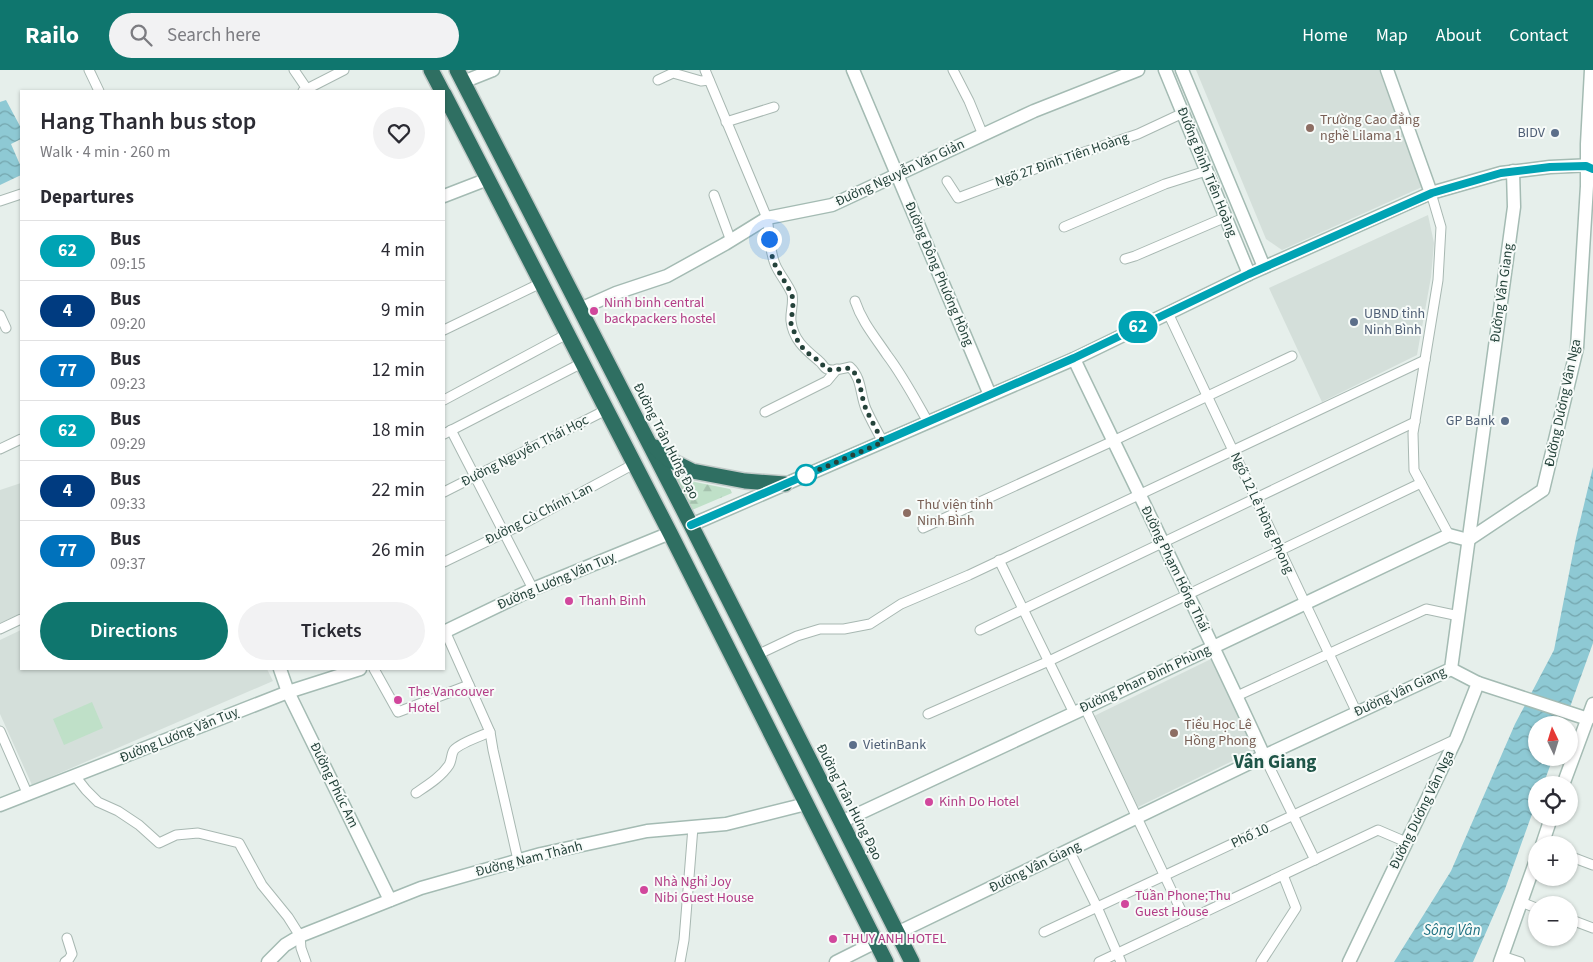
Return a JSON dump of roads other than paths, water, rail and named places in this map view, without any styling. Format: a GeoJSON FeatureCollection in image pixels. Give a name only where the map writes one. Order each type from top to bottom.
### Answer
{"type":"FeatureCollection","features":[{"type":"Feature","properties":{"kind":"highway"},"geometry":{"type":"LineString","coordinates":[[432,70],[442,90]]}},
{"type":"Feature","properties":{"kind":"highway","name":"Đường Trân Hưng Đạo"},"geometry":{"type":"LineString","coordinates":[[460,76],[691,525],[912,962]]}},
{"type":"Feature","properties":{"kind":"highway"},"geometry":{"type":"LineString","coordinates":[[445,97],[670,533],[886,962]]}},
{"type":"Feature","properties":{"kind":"highway"},"geometry":{"type":"LineString","coordinates":[[647,439],[668,459],[692,471],[745,480],[785,484]]}},
{"type":"Feature","properties":{"kind":"highway"},"geometry":{"type":"LineString","coordinates":[[670,533],[691,525]]}},
{"type":"Feature","properties":{"kind":"highway"},"geometry":{"type":"LineString","coordinates":[[876,942],[897,932]]}},
{"type":"Feature","properties":{"kind":"street"},"geometry":{"type":"LineString","coordinates":[[89,70],[99,90]]}},
{"type":"Feature","properties":{"kind":"street"},"geometry":{"type":"LineString","coordinates":[[294,70],[305,90],[344,70]]}},
{"type":"Feature","properties":{"kind":"street"},"geometry":{"type":"LineString","coordinates":[[460,76],[493,70]]}},
{"type":"Feature","properties":{"kind":"street"},"geometry":{"type":"LineString","coordinates":[[705,70],[767,218],[770,250],[775,265],[792,294],[791,324],[799,344],[826,369],[850,368],[854,371],[859,380],[865,407],[883,442]]}},
{"type":"Feature","properties":{"kind":"street","name":"Đường Đông Phương Hồng"},"geometry":{"type":"LineString","coordinates":[[853,70],[990,395]]}},
{"type":"Feature","properties":{"kind":"street"},"geometry":{"type":"LineString","coordinates":[[953,70],[969,101],[983,135]]}},
{"type":"Feature","properties":{"kind":"street","name":"Đường Nguyễn Văn Giản"},"geometry":{"type":"LineString","coordinates":[[580,309],[616,293],[667,276],[767,218],[832,205],[1034,111],[1138,70]]}},
{"type":"Feature","properties":{"kind":"street","name":"Đướng Đinh Tiên Hoàng"},"geometry":{"type":"LineString","coordinates":[[1165,70],[1249,274]]}},
{"type":"Feature","properties":{"kind":"street","name":"Đướng Đinh Tiên Hoàng"},"geometry":{"type":"LineString","coordinates":[[1182,70],[1264,267]]}},
{"type":"Feature","properties":{"kind":"street"},"geometry":{"type":"LineString","coordinates":[[1388,70],[1432,193],[1441,227],[1438,280],[1414,422],[1414,470],[1448,534],[1468,540]]}},
{"type":"Feature","properties":{"kind":"street","name":"Đường Dương Vân Nga"},"geometry":{"type":"LineString","coordinates":[[1468,540],[1543,490],[1577,348],[1587,186],[1591,167],[1591,70]]}},
{"type":"Feature","properties":{"kind":"street"},"geometry":{"type":"LineString","coordinates":[[658,80],[673,73],[700,81],[709,80]]}},
{"type":"Feature","properties":{"kind":"street"},"geometry":{"type":"LineString","coordinates":[[726,122],[774,107]]}},
{"type":"Feature","properties":{"kind":"street","name":"Ngõ 27 Đinh Tiên Hoàng"},"geometry":{"type":"LineString","coordinates":[[947,181],[958,198],[1040,167],[1138,134],[1183,113]]}},
{"type":"Feature","properties":{"kind":"street"},"geometry":{"type":"LineString","coordinates":[[691,525],[1074,358],[1264,267],[1432,193],[1513,171],[1550,167],[1591,167]]}},
{"type":"Feature","properties":{"kind":"street"},"geometry":{"type":"LineString","coordinates":[[1064,227],[1165,184],[1206,171]]}},
{"type":"Feature","properties":{"kind":"street","name":"Đường Vân Giang"},"geometry":{"type":"LineString","coordinates":[[897,932],[1264,756],[1451,669],[1514,207],[1513,171]]}},
{"type":"Feature","properties":{"kind":"street"},"geometry":{"type":"LineString","coordinates":[[445,196],[488,179]]}},
{"type":"Feature","properties":{"kind":"street"},"geometry":{"type":"LineString","coordinates":[[0,201],[20,194]]}},
{"type":"Feature","properties":{"kind":"street"},"geometry":{"type":"LineString","coordinates":[[714,195],[731,240]]}},
{"type":"Feature","properties":{"kind":"street"},"geometry":{"type":"LineString","coordinates":[[1125,258],[1135,256],[1226,217]]}},
{"type":"Feature","properties":{"kind":"street"},"geometry":{"type":"LineString","coordinates":[[445,330],[541,283]]}},
{"type":"Feature","properties":{"kind":"street"},"geometry":{"type":"LineString","coordinates":[[856,301],[858,310],[868,329],[903,380],[928,422]]}},
{"type":"Feature","properties":{"kind":"street","name":"Ngõ 12 Lê Hồng Phong"},"geometry":{"type":"LineString","coordinates":[[1168,313],[1357,713]]}},
{"type":"Feature","properties":{"kind":"street"},"geometry":{"type":"LineString","coordinates":[[0,315],[6,328]]}},
{"type":"Feature","properties":{"kind":"street"},"geometry":{"type":"LineString","coordinates":[[445,399],[567,334]]}},
{"type":"Feature","properties":{"kind":"street"},"geometry":{"type":"LineString","coordinates":[[923,528],[1292,356]]}},
{"type":"Feature","properties":{"kind":"street","name":"Đường Phạm Hống Thái"},"geometry":{"type":"LineString","coordinates":[[1074,358],[1315,860]]}},
{"type":"Feature","properties":{"kind":"street"},"geometry":{"type":"LineString","coordinates":[[757,655],[797,636],[820,629],[844,629],[870,624],[901,604],[1425,360]]}},
{"type":"Feature","properties":{"kind":"street"},"geometry":{"type":"LineString","coordinates":[[533,590],[475,476],[448,432],[582,363]]}},
{"type":"Feature","properties":{"kind":"street"},"geometry":{"type":"LineString","coordinates":[[765,412],[827,380],[837,369]]}},
{"type":"Feature","properties":{"kind":"street","name":"Đường Nguyễn Thái Học"},"geometry":{"type":"LineString","coordinates":[[445,491],[606,410]]}},
{"type":"Feature","properties":{"kind":"street"},"geometry":{"type":"LineString","coordinates":[[980,630],[1414,422]]}},
{"type":"Feature","properties":{"kind":"street"},"geometry":{"type":"LineString","coordinates":[[0,449],[20,439]]}},
{"type":"Feature","properties":{"kind":"street","name":"Đường Cù Chính Lan"},"geometry":{"type":"LineString","coordinates":[[445,562],[634,464]]}},
{"type":"Feature","properties":{"kind":"street"},"geometry":{"type":"LineString","coordinates":[[928,714],[1049,661],[1188,596],[1421,483]]}},
{"type":"Feature","properties":{"kind":"street","name":"Đường Lương Văn Tuỵ"},"geometry":{"type":"LineString","coordinates":[[445,631],[533,590],[670,533]]}},
{"type":"Feature","properties":{"kind":"street","name":"Đường Phan Đình Phùng"},"geometry":{"type":"LineString","coordinates":[[841,822],[1214,647],[1448,534]]}},
{"type":"Feature","properties":{"kind":"street"},"geometry":{"type":"LineString","coordinates":[[999,560],[1049,661],[1079,710],[1137,817],[1186,921]]}},
{"type":"Feature","properties":{"kind":"street"},"geometry":{"type":"LineString","coordinates":[[1237,696],[1426,609],[1459,616]]}},
{"type":"Feature","properties":{"kind":"street"},"geometry":{"type":"LineString","coordinates":[[0,628],[20,619]]}},
{"type":"Feature","properties":{"kind":"street"},"geometry":{"type":"LineString","coordinates":[[445,631],[490,732],[518,860]]}},
{"type":"Feature","properties":{"kind":"street"},"geometry":{"type":"LineString","coordinates":[[1451,669],[1478,684],[1591,720]]}},
{"type":"Feature","properties":{"kind":"street","name":"Đường Phúc Am"},"geometry":{"type":"LineString","coordinates":[[280,670],[288,692],[390,900]]}},
{"type":"Feature","properties":{"kind":"street","name":"Đường Lương Văn Tuỵ"},"geometry":{"type":"LineString","coordinates":[[0,805],[288,692],[357,670]]}},
{"type":"Feature","properties":{"kind":"street"},"geometry":{"type":"LineString","coordinates":[[375,670],[398,712],[469,685]]}},
{"type":"Feature","properties":{"kind":"street","name":"Đường Dương Vân Nga"},"geometry":{"type":"LineString","coordinates":[[1349,962],[1456,739],[1478,684]]}},
{"type":"Feature","properties":{"kind":"street"},"geometry":{"type":"LineString","coordinates":[[1567,776],[1591,720],[1593,704]]}},
{"type":"Feature","properties":{"kind":"street"},"geometry":{"type":"LineString","coordinates":[[416,793],[446,770],[451,762],[454,750],[490,732]]}},
{"type":"Feature","properties":{"kind":"street"},"geometry":{"type":"LineString","coordinates":[[1,737],[28,795]]}},
{"type":"Feature","properties":{"kind":"street","name":"Phố 10"},"geometry":{"type":"LineString","coordinates":[[1044,932],[1456,739]]}},
{"type":"Feature","properties":{"kind":"street"},"geometry":{"type":"LineString","coordinates":[[75,776],[98,802],[118,811],[139,825],[159,843],[176,835],[198,833],[239,843],[262,885],[288,917],[300,936],[301,948],[306,962]]}},
{"type":"Feature","properties":{"kind":"street","name":"Đường Nam Thành"},"geometry":{"type":"LineString","coordinates":[[268,962],[285,945],[300,936],[421,888],[540,854],[646,831],[726,824],[806,804]]}},
{"type":"Feature","properties":{"kind":"street"},"geometry":{"type":"LineString","coordinates":[[680,962],[684,940],[692,827]]}},
{"type":"Feature","properties":{"kind":"street"},"geometry":{"type":"LineString","coordinates":[[1099,962],[1119,958],[1186,921],[1378,830],[1406,842]]}},
{"type":"Feature","properties":{"kind":"street"},"geometry":{"type":"LineString","coordinates":[[1069,850],[1119,958]]}},
{"type":"Feature","properties":{"kind":"street"},"geometry":{"type":"LineString","coordinates":[[1578,859],[1593,865]]}},
{"type":"Feature","properties":{"kind":"street"},"geometry":{"type":"LineString","coordinates":[[1261,962],[1296,908],[1283,875]]}},
{"type":"Feature","properties":{"kind":"street"},"geometry":{"type":"LineString","coordinates":[[1520,962],[1501,959],[1528,882]]}},
{"type":"Feature","properties":{"kind":"street"},"geometry":{"type":"LineString","coordinates":[[1521,902],[1528,905]]}},
{"type":"Feature","properties":{"kind":"street"},"geometry":{"type":"LineString","coordinates":[[1578,923],[1593,928]]}},
{"type":"Feature","properties":{"kind":"street"},"geometry":{"type":"LineString","coordinates":[[65,962],[70,959],[72,954],[67,938]]}},
{"type":"Feature","properties":{"kind":"street"},"geometry":{"type":"LineString","coordinates":[[836,962],[876,942]]}},
{"type":"Feature","properties":{"kind":"water"},"geometry":{"type":"Polygon","coordinates":[[[6,100],[20,126],[20,140],[11,144],[20,165],[20,175],[0,185],[0,102],[6,100]]]}},
{"type":"Feature","properties":{"kind":"water","name":"Sông Vân"},"geometry":{"type":"Polygon","coordinates":[[[1593,467],[1593,643],[1570,707],[1564,710],[1562,716],[1528,716],[1528,766],[1550,766],[1546,776],[1528,776],[1528,825],[1505,889],[1473,962],[1394,962],[1451,871],[1515,724],[1554,650],[1576,538],[1593,467]]]}},
{"type":"Feature","properties":{"kind":"place","name":"Trường Cao đẳng nghề Lilama 1"},"geometry":{"type":"Point","coordinates":[1310,128]}},
{"type":"Feature","properties":{"kind":"place","name":"BIDV"},"geometry":{"type":"Point","coordinates":[1555,133]}},
{"type":"Feature","properties":{"kind":"place","name":"Ninh binh central backpackers hostel"},"geometry":{"type":"Point","coordinates":[594,311]}},
{"type":"Feature","properties":{"kind":"place","name":"UBND tỉnh Ninh Bình"},"geometry":{"type":"Point","coordinates":[1354,322]}},
{"type":"Feature","properties":{"kind":"place","name":"GP Bank"},"geometry":{"type":"Point","coordinates":[1505,421]}},
{"type":"Feature","properties":{"kind":"place","name":"Thư viện tỉnh Ninh Bình"},"geometry":{"type":"Point","coordinates":[907,513]}},
{"type":"Feature","properties":{"kind":"place","name":"Thanh Binh"},"geometry":{"type":"Point","coordinates":[569,601]}},
{"type":"Feature","properties":{"kind":"place","name":"The Vancouver Hotel"},"geometry":{"type":"Point","coordinates":[398,700]}},
{"type":"Feature","properties":{"kind":"place","name":"Tiểu Học Lê Hồng Phong"},"geometry":{"type":"Point","coordinates":[1174,733]}},
{"type":"Feature","properties":{"kind":"place","name":"VietinBank"},"geometry":{"type":"Point","coordinates":[853,745]}},
{"type":"Feature","properties":{"kind":"place","name":"Kinh Do Hotel"},"geometry":{"type":"Point","coordinates":[929,802]}},
{"type":"Feature","properties":{"kind":"place","name":"Nhà Nghỉ Joy Nibi Guest House"},"geometry":{"type":"Point","coordinates":[644,890]}},
{"type":"Feature","properties":{"kind":"place","name":"Tuần Phone;Thu Guest House"},"geometry":{"type":"Point","coordinates":[1125,904]}},
{"type":"Feature","properties":{"kind":"place","name":"THUY ANH HOTEL"},"geometry":{"type":"Point","coordinates":[833,939]}},
{"type":"Feature","properties":{"kind":"district","name":"Vân Giang"},"geometry":{"type":"Point","coordinates":[1275,762]}}]}
